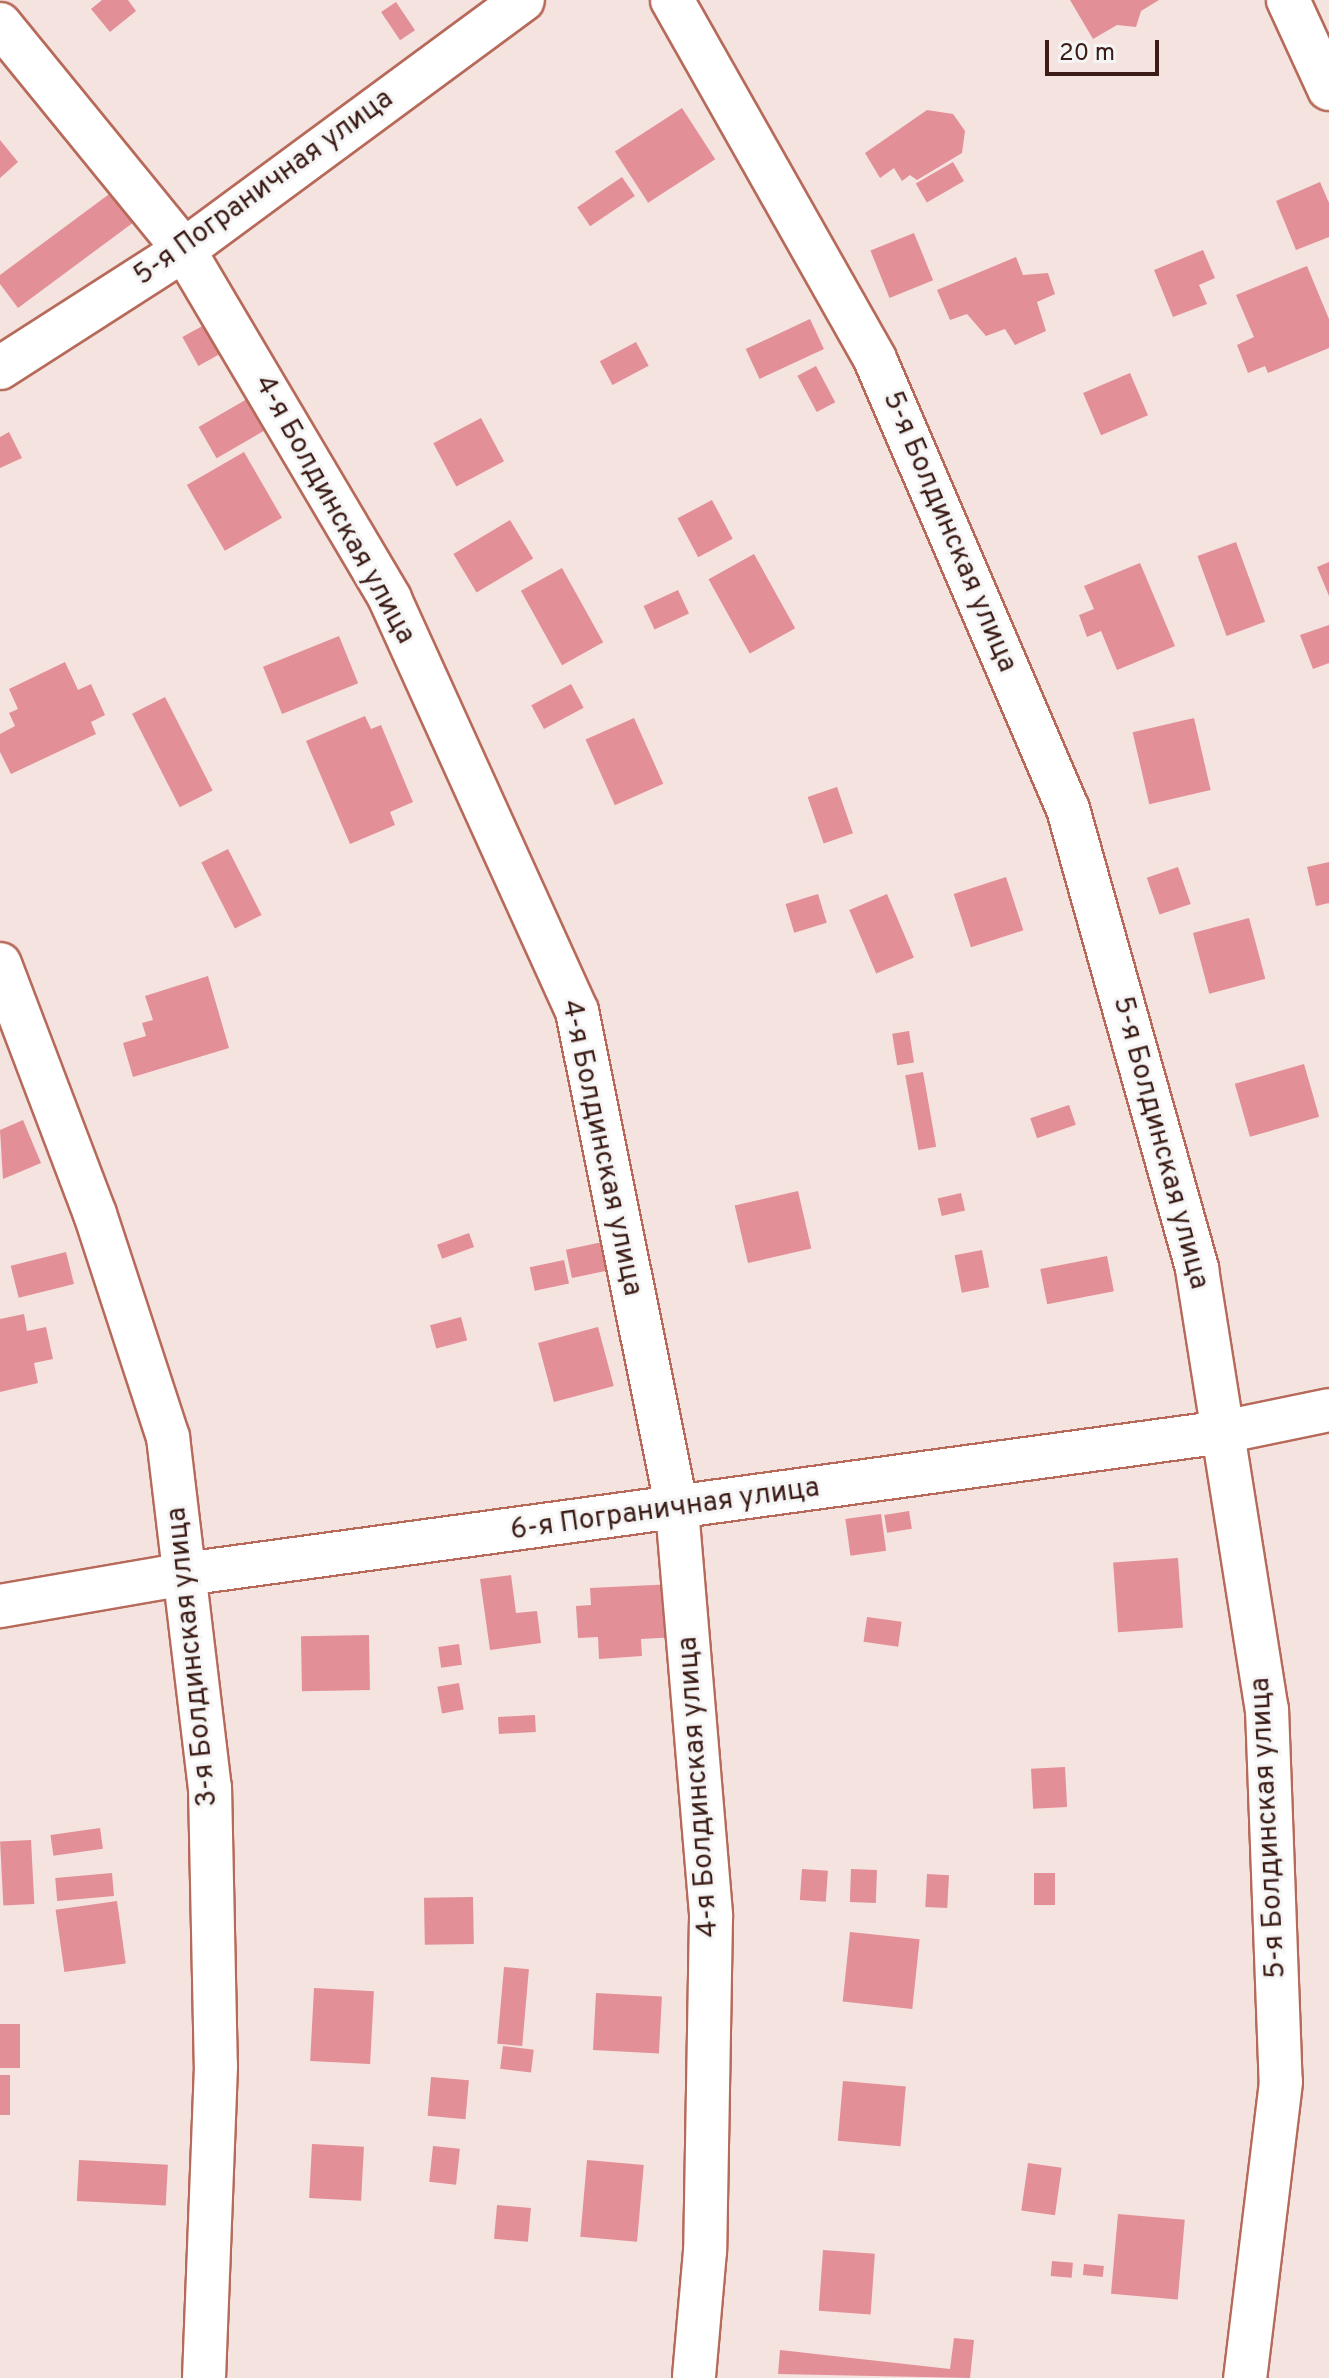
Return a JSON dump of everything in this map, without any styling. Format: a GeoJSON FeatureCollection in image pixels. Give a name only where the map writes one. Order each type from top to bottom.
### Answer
{"type":"FeatureCollection","features":[{"type":"Feature","properties":{"kind":"street","name":"5-я Пограничная улица"},"geometry":{"type":"LineString","coordinates":[[0,368],[184,250],[523,0]]}},
{"type":"Feature","properties":{"kind":"street","name":"5-я Болдинская улица"},"geometry":{"type":"LineString","coordinates":[[672,0],[875,359],[1068,809],[1197,1269],[1267,1709],[1281,2082],[1245,2378]]}},
{"type":"Feature","properties":{"kind":"street"},"geometry":{"type":"LineString","coordinates":[[1288,0],[1329,89]]}},
{"type":"Feature","properties":{"kind":"street","name":"4-я Болдинская улица"},"geometry":{"type":"LineString","coordinates":[[0,24],[184,250],[390,599],[577,1011],[677,1509],[711,1917],[705,2251],[694,2378]]}},
{"type":"Feature","properties":{"kind":"street","name":"3-я Болдинская улица"},"geometry":{"type":"LineString","coordinates":[[0,964],[95,1214],[168,1437],[210,1787],[216,2066],[204,2378]]}},
{"type":"Feature","properties":{"kind":"street","name":"6-я Пограничная улица"},"geometry":{"type":"LineString","coordinates":[[0,1606],[185,1574],[1223,1432],[1329,1410]]}},
{"type":"Feature","properties":{"kind":"building"},"geometry":{"type":"Polygon","coordinates":[[[102,0],[128,0],[136,11],[110,32],[91,9],[102,0]]]}},
{"type":"Feature","properties":{"kind":"building"},"geometry":{"type":"Polygon","coordinates":[[[1070,0],[1159,0],[1141,11],[1136,27],[1117,25],[1093,39],[1070,0]]]}},
{"type":"Feature","properties":{"kind":"building"},"geometry":{"type":"Polygon","coordinates":[[[396,2],[415,30],[400,40],[381,12],[396,2]]]}},
{"type":"Feature","properties":{"kind":"building"},"geometry":{"type":"Polygon","coordinates":[[[682,108],[715,159],[648,203],[615,152],[682,108]]]}},
{"type":"Feature","properties":{"kind":"building"},"geometry":{"type":"Polygon","coordinates":[[[927,110],[953,114],[965,131],[962,153],[917,180],[910,175],[902,181],[894,168],[880,178],[865,153],[927,110]]]}},
{"type":"Feature","properties":{"kind":"building"},"geometry":{"type":"Polygon","coordinates":[[[0,140],[18,162],[0,178],[0,140]]]}},
{"type":"Feature","properties":{"kind":"building"},"geometry":{"type":"Polygon","coordinates":[[[953,162],[964,181],[927,203],[916,184],[953,162]]]}},
{"type":"Feature","properties":{"kind":"building"},"geometry":{"type":"Polygon","coordinates":[[[622,177],[635,196],[590,226],[577,207],[622,177]]]}},
{"type":"Feature","properties":{"kind":"building"},"geometry":{"type":"Polygon","coordinates":[[[1320,182],[1329,203],[1329,237],[1296,250],[1276,201],[1320,182]]]}},
{"type":"Feature","properties":{"kind":"building"},"geometry":{"type":"Polygon","coordinates":[[[112,192],[134,222],[18,308],[0,284],[0,275],[112,192]]]}},
{"type":"Feature","properties":{"kind":"building"},"geometry":{"type":"Polygon","coordinates":[[[914,233],[933,280],[890,298],[870,251],[914,233]]]}},
{"type":"Feature","properties":{"kind":"building"},"geometry":{"type":"Polygon","coordinates":[[[1203,250],[1215,278],[1199,285],[1207,304],[1173,317],[1154,270],[1203,250]]]}},
{"type":"Feature","properties":{"kind":"building"},"geometry":{"type":"Polygon","coordinates":[[[1016,257],[1023,275],[1048,273],[1055,294],[1037,302],[1046,331],[1015,345],[1005,329],[986,336],[967,314],[950,320],[937,290],[1016,257]]]}},
{"type":"Feature","properties":{"kind":"building"},"geometry":{"type":"Polygon","coordinates":[[[1307,266],[1329,319],[1329,348],[1268,373],[1265,366],[1248,373],[1237,345],[1254,337],[1236,295],[1307,266]]]}},
{"type":"Feature","properties":{"kind":"building"},"geometry":{"type":"Polygon","coordinates":[[[810,319],[824,349],[760,379],[746,349],[810,319]]]}},
{"type":"Feature","properties":{"kind":"building"},"geometry":{"type":"Polygon","coordinates":[[[206,324],[222,353],[198,366],[182,337],[206,324]]]}},
{"type":"Feature","properties":{"kind":"building"},"geometry":{"type":"Polygon","coordinates":[[[636,342],[649,366],[612,385],[600,361],[636,342]]]}},
{"type":"Feature","properties":{"kind":"building"},"geometry":{"type":"Polygon","coordinates":[[[816,366],[835,402],[817,412],[797,376],[816,366]]]}},
{"type":"Feature","properties":{"kind":"building"},"geometry":{"type":"Polygon","coordinates":[[[1130,373],[1148,415],[1101,435],[1083,393],[1130,373]]]}},
{"type":"Feature","properties":{"kind":"building"},"geometry":{"type":"Polygon","coordinates":[[[254,395],[272,426],[217,458],[199,427],[254,395]]]}},
{"type":"Feature","properties":{"kind":"building"},"geometry":{"type":"Polygon","coordinates":[[[481,418],[504,461],[456,487],[433,443],[481,418]]]}},
{"type":"Feature","properties":{"kind":"building"},"geometry":{"type":"Polygon","coordinates":[[[9,432],[22,458],[0,468],[0,437],[9,432]]]}},
{"type":"Feature","properties":{"kind":"building"},"geometry":{"type":"Polygon","coordinates":[[[244,452],[282,518],[225,551],[187,485],[244,452]]]}},
{"type":"Feature","properties":{"kind":"building"},"geometry":{"type":"Polygon","coordinates":[[[712,500],[733,539],[698,557],[678,518],[712,500]]]}},
{"type":"Feature","properties":{"kind":"building"},"geometry":{"type":"Polygon","coordinates":[[[510,520],[533,559],[477,593],[453,554],[510,520]]]}},
{"type":"Feature","properties":{"kind":"building"},"geometry":{"type":"Polygon","coordinates":[[[1236,542],[1265,622],[1227,636],[1197,556],[1236,542]]]}},
{"type":"Feature","properties":{"kind":"building"},"geometry":{"type":"Polygon","coordinates":[[[754,554],[795,628],[750,654],[709,579],[754,554]]]}},
{"type":"Feature","properties":{"kind":"building"},"geometry":{"type":"Polygon","coordinates":[[[1329,562],[1329,596],[1317,567],[1329,562]]]}},
{"type":"Feature","properties":{"kind":"building"},"geometry":{"type":"Polygon","coordinates":[[[1140,563],[1175,646],[1117,670],[1101,631],[1087,637],[1079,615],[1094,609],[1084,586],[1140,563]]]}},
{"type":"Feature","properties":{"kind":"building"},"geometry":{"type":"Polygon","coordinates":[[[562,568],[603,642],[562,665],[521,591],[562,568]]]}},
{"type":"Feature","properties":{"kind":"building"},"geometry":{"type":"Polygon","coordinates":[[[678,590],[689,614],[655,630],[644,606],[678,590]]]}},
{"type":"Feature","properties":{"kind":"building"},"geometry":{"type":"Polygon","coordinates":[[[1329,625],[1329,663],[1313,669],[1300,635],[1329,625]]]}},
{"type":"Feature","properties":{"kind":"building"},"geometry":{"type":"Polygon","coordinates":[[[339,636],[358,683],[282,714],[263,667],[339,636]]]}},
{"type":"Feature","properties":{"kind":"building"},"geometry":{"type":"Polygon","coordinates":[[[65,662],[78,690],[91,684],[105,715],[91,722],[96,734],[11,774],[0,752],[0,734],[15,726],[9,713],[18,709],[9,689],[65,662]]]}},
{"type":"Feature","properties":{"kind":"building"},"geometry":{"type":"Polygon","coordinates":[[[571,684],[584,708],[544,729],[531,705],[571,684]]]}},
{"type":"Feature","properties":{"kind":"building"},"geometry":{"type":"Polygon","coordinates":[[[165,697],[213,791],[180,807],[132,714],[165,697]]]}},
{"type":"Feature","properties":{"kind":"building"},"geometry":{"type":"Polygon","coordinates":[[[365,716],[371,729],[381,725],[413,802],[390,812],[395,825],[350,844],[306,741],[365,716]]]}},
{"type":"Feature","properties":{"kind":"building"},"geometry":{"type":"Polygon","coordinates":[[[634,718],[663,784],[615,805],[586,740],[634,718]]]}},
{"type":"Feature","properties":{"kind":"building"},"geometry":{"type":"Polygon","coordinates":[[[1194,718],[1211,790],[1149,804],[1133,732],[1194,718]]]}},
{"type":"Feature","properties":{"kind":"building"},"geometry":{"type":"Polygon","coordinates":[[[837,787],[853,833],[824,843],[808,797],[837,787]]]}},
{"type":"Feature","properties":{"kind":"building"},"geometry":{"type":"Polygon","coordinates":[[[228,849],[262,915],[235,929],[201,863],[228,849]]]}},
{"type":"Feature","properties":{"kind":"building"},"geometry":{"type":"Polygon","coordinates":[[[1329,862],[1329,903],[1316,906],[1307,867],[1329,862]]]}},
{"type":"Feature","properties":{"kind":"building"},"geometry":{"type":"Polygon","coordinates":[[[1178,867],[1191,904],[1159,915],[1147,878],[1178,867]]]}},
{"type":"Feature","properties":{"kind":"building"},"geometry":{"type":"Polygon","coordinates":[[[1006,877],[1023,930],[971,947],[954,894],[1006,877]]]}},
{"type":"Feature","properties":{"kind":"building"},"geometry":{"type":"Polygon","coordinates":[[[818,894],[827,923],[794,933],[785,904],[818,894]]]}},
{"type":"Feature","properties":{"kind":"building"},"geometry":{"type":"Polygon","coordinates":[[[887,894],[914,958],[876,974],[849,910],[887,894]]]}},
{"type":"Feature","properties":{"kind":"building"},"geometry":{"type":"Polygon","coordinates":[[[1249,918],[1265,979],[1209,994],[1193,933],[1249,918]]]}},
{"type":"Feature","properties":{"kind":"building"},"geometry":{"type":"Polygon","coordinates":[[[208,976],[229,1048],[133,1077],[123,1043],[146,1036],[142,1023],[153,1020],[145,996],[208,976]]]}},
{"type":"Feature","properties":{"kind":"building"},"geometry":{"type":"Polygon","coordinates":[[[909,1031],[914,1063],[897,1065],[892,1034],[909,1031]]]}},
{"type":"Feature","properties":{"kind":"building"},"geometry":{"type":"Polygon","coordinates":[[[1304,1064],[1319,1117],[1250,1137],[1235,1084],[1304,1064]]]}},
{"type":"Feature","properties":{"kind":"building"},"geometry":{"type":"Polygon","coordinates":[[[923,1072],[936,1147],[918,1150],[905,1075],[923,1072]]]}},
{"type":"Feature","properties":{"kind":"building"},"geometry":{"type":"Polygon","coordinates":[[[1069,1105],[1076,1125],[1037,1138],[1030,1118],[1069,1105]]]}},
{"type":"Feature","properties":{"kind":"building"},"geometry":{"type":"Polygon","coordinates":[[[23,1120],[41,1163],[3,1179],[0,1130],[23,1120]]]}},
{"type":"Feature","properties":{"kind":"building"},"geometry":{"type":"Polygon","coordinates":[[[798,1191],[811,1248],[748,1263],[735,1206],[798,1191]]]}},
{"type":"Feature","properties":{"kind":"building"},"geometry":{"type":"Polygon","coordinates":[[[961,1193],[965,1211],[942,1216],[938,1198],[961,1193]]]}},
{"type":"Feature","properties":{"kind":"building"},"geometry":{"type":"Polygon","coordinates":[[[469,1233],[474,1247],[442,1259],[437,1245],[469,1233]]]}},
{"type":"Feature","properties":{"kind":"building"},"geometry":{"type":"Polygon","coordinates":[[[607,1241],[613,1269],[572,1278],[566,1250],[607,1241]]]}},
{"type":"Feature","properties":{"kind":"building"},"geometry":{"type":"Polygon","coordinates":[[[982,1250],[989,1287],[962,1293],[955,1255],[982,1250]]]}},
{"type":"Feature","properties":{"kind":"building"},"geometry":{"type":"Polygon","coordinates":[[[66,1252],[74,1284],[19,1298],[11,1266],[66,1252]]]}},
{"type":"Feature","properties":{"kind":"building"},"geometry":{"type":"Polygon","coordinates":[[[1107,1256],[1114,1291],[1047,1304],[1040,1269],[1107,1256]]]}},
{"type":"Feature","properties":{"kind":"building"},"geometry":{"type":"Polygon","coordinates":[[[564,1260],[569,1283],[535,1291],[530,1267],[564,1260]]]}},
{"type":"Feature","properties":{"kind":"building"},"geometry":{"type":"Polygon","coordinates":[[[24,1314],[27,1331],[46,1327],[53,1359],[34,1363],[38,1383],[0,1392],[0,1319],[24,1314]]]}},
{"type":"Feature","properties":{"kind":"building"},"geometry":{"type":"Polygon","coordinates":[[[461,1317],[467,1340],[436,1348],[430,1325],[461,1317]]]}},
{"type":"Feature","properties":{"kind":"building"},"geometry":{"type":"Polygon","coordinates":[[[598,1327],[614,1386],[554,1402],[538,1343],[598,1327]]]}},
{"type":"Feature","properties":{"kind":"building"},"geometry":{"type":"Polygon","coordinates":[[[909,1511],[912,1529],[887,1533],[884,1515],[909,1511]]]}},
{"type":"Feature","properties":{"kind":"building"},"geometry":{"type":"Polygon","coordinates":[[[881,1514],[886,1551],[850,1556],[845,1519],[881,1514]]]}},
{"type":"Feature","properties":{"kind":"building"},"geometry":{"type":"Polygon","coordinates":[[[1178,1558],[1183,1628],[1118,1632],[1113,1563],[1178,1558]]]}},
{"type":"Feature","properties":{"kind":"building"},"geometry":{"type":"Polygon","coordinates":[[[511,1575],[516,1613],[537,1611],[541,1643],[490,1650],[480,1579],[511,1575]]]}},
{"type":"Feature","properties":{"kind":"building"},"geometry":{"type":"Polygon","coordinates":[[[675,1584],[678,1637],[641,1639],[642,1656],[599,1659],[598,1637],[578,1638],[576,1606],[591,1605],[590,1588],[675,1584]]]}},
{"type":"Feature","properties":{"kind":"building"},"geometry":{"type":"Polygon","coordinates":[[[867,1617],[902,1622],[898,1647],[864,1642],[867,1617]]]}},
{"type":"Feature","properties":{"kind":"building"},"geometry":{"type":"Polygon","coordinates":[[[369,1635],[370,1690],[302,1691],[301,1636],[369,1635]]]}},
{"type":"Feature","properties":{"kind":"building"},"geometry":{"type":"Polygon","coordinates":[[[459,1644],[462,1665],[441,1668],[438,1647],[459,1644]]]}},
{"type":"Feature","properties":{"kind":"building"},"geometry":{"type":"Polygon","coordinates":[[[459,1683],[464,1710],[442,1713],[437,1687],[459,1683]]]}},
{"type":"Feature","properties":{"kind":"building"},"geometry":{"type":"Polygon","coordinates":[[[535,1715],[536,1732],[499,1734],[498,1717],[535,1715]]]}},
{"type":"Feature","properties":{"kind":"building"},"geometry":{"type":"Polygon","coordinates":[[[1065,1767],[1067,1807],[1033,1809],[1031,1769],[1065,1767]]]}},
{"type":"Feature","properties":{"kind":"building"},"geometry":{"type":"Polygon","coordinates":[[[100,1828],[103,1849],[53,1856],[50,1835],[100,1828]]]}},
{"type":"Feature","properties":{"kind":"building"},"geometry":{"type":"Polygon","coordinates":[[[31,1840],[34,1904],[3,1906],[0,1842],[31,1840]]]}},
{"type":"Feature","properties":{"kind":"building"},"geometry":{"type":"Polygon","coordinates":[[[802,1869],[828,1871],[826,1902],[800,1900],[802,1869]]]}},
{"type":"Feature","properties":{"kind":"building"},"geometry":{"type":"Polygon","coordinates":[[[851,1869],[877,1870],[876,1903],[850,1902],[851,1869]]]}},
{"type":"Feature","properties":{"kind":"building"},"geometry":{"type":"Polygon","coordinates":[[[112,1873],[114,1896],[57,1901],[55,1878],[112,1873]]]}},
{"type":"Feature","properties":{"kind":"building"},"geometry":{"type":"Polygon","coordinates":[[[1034,1873],[1055,1873],[1055,1905],[1034,1905],[1034,1873]]]}},
{"type":"Feature","properties":{"kind":"building"},"geometry":{"type":"Polygon","coordinates":[[[927,1874],[949,1875],[947,1908],[925,1907],[927,1874]]]}},
{"type":"Feature","properties":{"kind":"building"},"geometry":{"type":"Polygon","coordinates":[[[473,1897],[474,1944],[425,1945],[424,1898],[473,1897]]]}},
{"type":"Feature","properties":{"kind":"building"},"geometry":{"type":"Polygon","coordinates":[[[117,1901],[126,1963],[64,1972],[56,1910],[117,1901]]]}},
{"type":"Feature","properties":{"kind":"building"},"geometry":{"type":"Polygon","coordinates":[[[850,1932],[920,1939],[912,2009],[843,2002],[850,1932]]]}},
{"type":"Feature","properties":{"kind":"building"},"geometry":{"type":"Polygon","coordinates":[[[504,1967],[529,1969],[522,2046],[497,2044],[504,1967]]]}},
{"type":"Feature","properties":{"kind":"building"},"geometry":{"type":"Polygon","coordinates":[[[314,1988],[374,1991],[370,2064],[310,2061],[314,1988]]]}},
{"type":"Feature","properties":{"kind":"building"},"geometry":{"type":"Polygon","coordinates":[[[596,1993],[662,1996],[659,2053],[593,2050],[596,1993]]]}},
{"type":"Feature","properties":{"kind":"building"},"geometry":{"type":"Polygon","coordinates":[[[0,2024],[20,2024],[20,2068],[0,2068],[0,2024]]]}},
{"type":"Feature","properties":{"kind":"building"},"geometry":{"type":"Polygon","coordinates":[[[503,2046],[534,2050],[531,2073],[500,2069],[503,2046]]]}},
{"type":"Feature","properties":{"kind":"building"},"geometry":{"type":"Polygon","coordinates":[[[0,2075],[10,2075],[10,2115],[0,2115],[0,2075]]]}},
{"type":"Feature","properties":{"kind":"building"},"geometry":{"type":"Polygon","coordinates":[[[431,2077],[469,2080],[465,2119],[428,2116],[431,2077]]]}},
{"type":"Feature","properties":{"kind":"building"},"geometry":{"type":"Polygon","coordinates":[[[843,2081],[906,2086],[901,2146],[838,2141],[843,2081]]]}},
{"type":"Feature","properties":{"kind":"building"},"geometry":{"type":"Polygon","coordinates":[[[312,2144],[364,2147],[361,2201],[309,2198],[312,2144]]]}},
{"type":"Feature","properties":{"kind":"building"},"geometry":{"type":"Polygon","coordinates":[[[433,2146],[460,2149],[456,2185],[429,2182],[433,2146]]]}},
{"type":"Feature","properties":{"kind":"building"},"geometry":{"type":"Polygon","coordinates":[[[79,2160],[168,2165],[166,2206],[77,2201],[79,2160]]]}},
{"type":"Feature","properties":{"kind":"building"},"geometry":{"type":"Polygon","coordinates":[[[587,2160],[644,2165],[637,2242],[580,2237],[587,2160]]]}},
{"type":"Feature","properties":{"kind":"building"},"geometry":{"type":"Polygon","coordinates":[[[1028,2163],[1062,2168],[1055,2215],[1021,2211],[1028,2163]]]}},
{"type":"Feature","properties":{"kind":"building"},"geometry":{"type":"Polygon","coordinates":[[[497,2205],[531,2208],[528,2242],[494,2239],[497,2205]]]}},
{"type":"Feature","properties":{"kind":"building"},"geometry":{"type":"Polygon","coordinates":[[[1118,2214],[1185,2220],[1178,2300],[1111,2294],[1118,2214]]]}},
{"type":"Feature","properties":{"kind":"building"},"geometry":{"type":"Polygon","coordinates":[[[823,2250],[875,2254],[871,2314],[819,2311],[823,2250]]]}},
{"type":"Feature","properties":{"kind":"building"},"geometry":{"type":"Polygon","coordinates":[[[1052,2261],[1073,2263],[1072,2278],[1051,2276],[1052,2261]]]}},
{"type":"Feature","properties":{"kind":"building"},"geometry":{"type":"Polygon","coordinates":[[[1084,2264],[1104,2266],[1103,2277],[1083,2275],[1084,2264]]]}},
{"type":"Feature","properties":{"kind":"building"},"geometry":{"type":"Polygon","coordinates":[[[954,2338],[974,2340],[970,2378],[778,2374],[780,2350],[950,2369],[954,2338]]]}}]}
